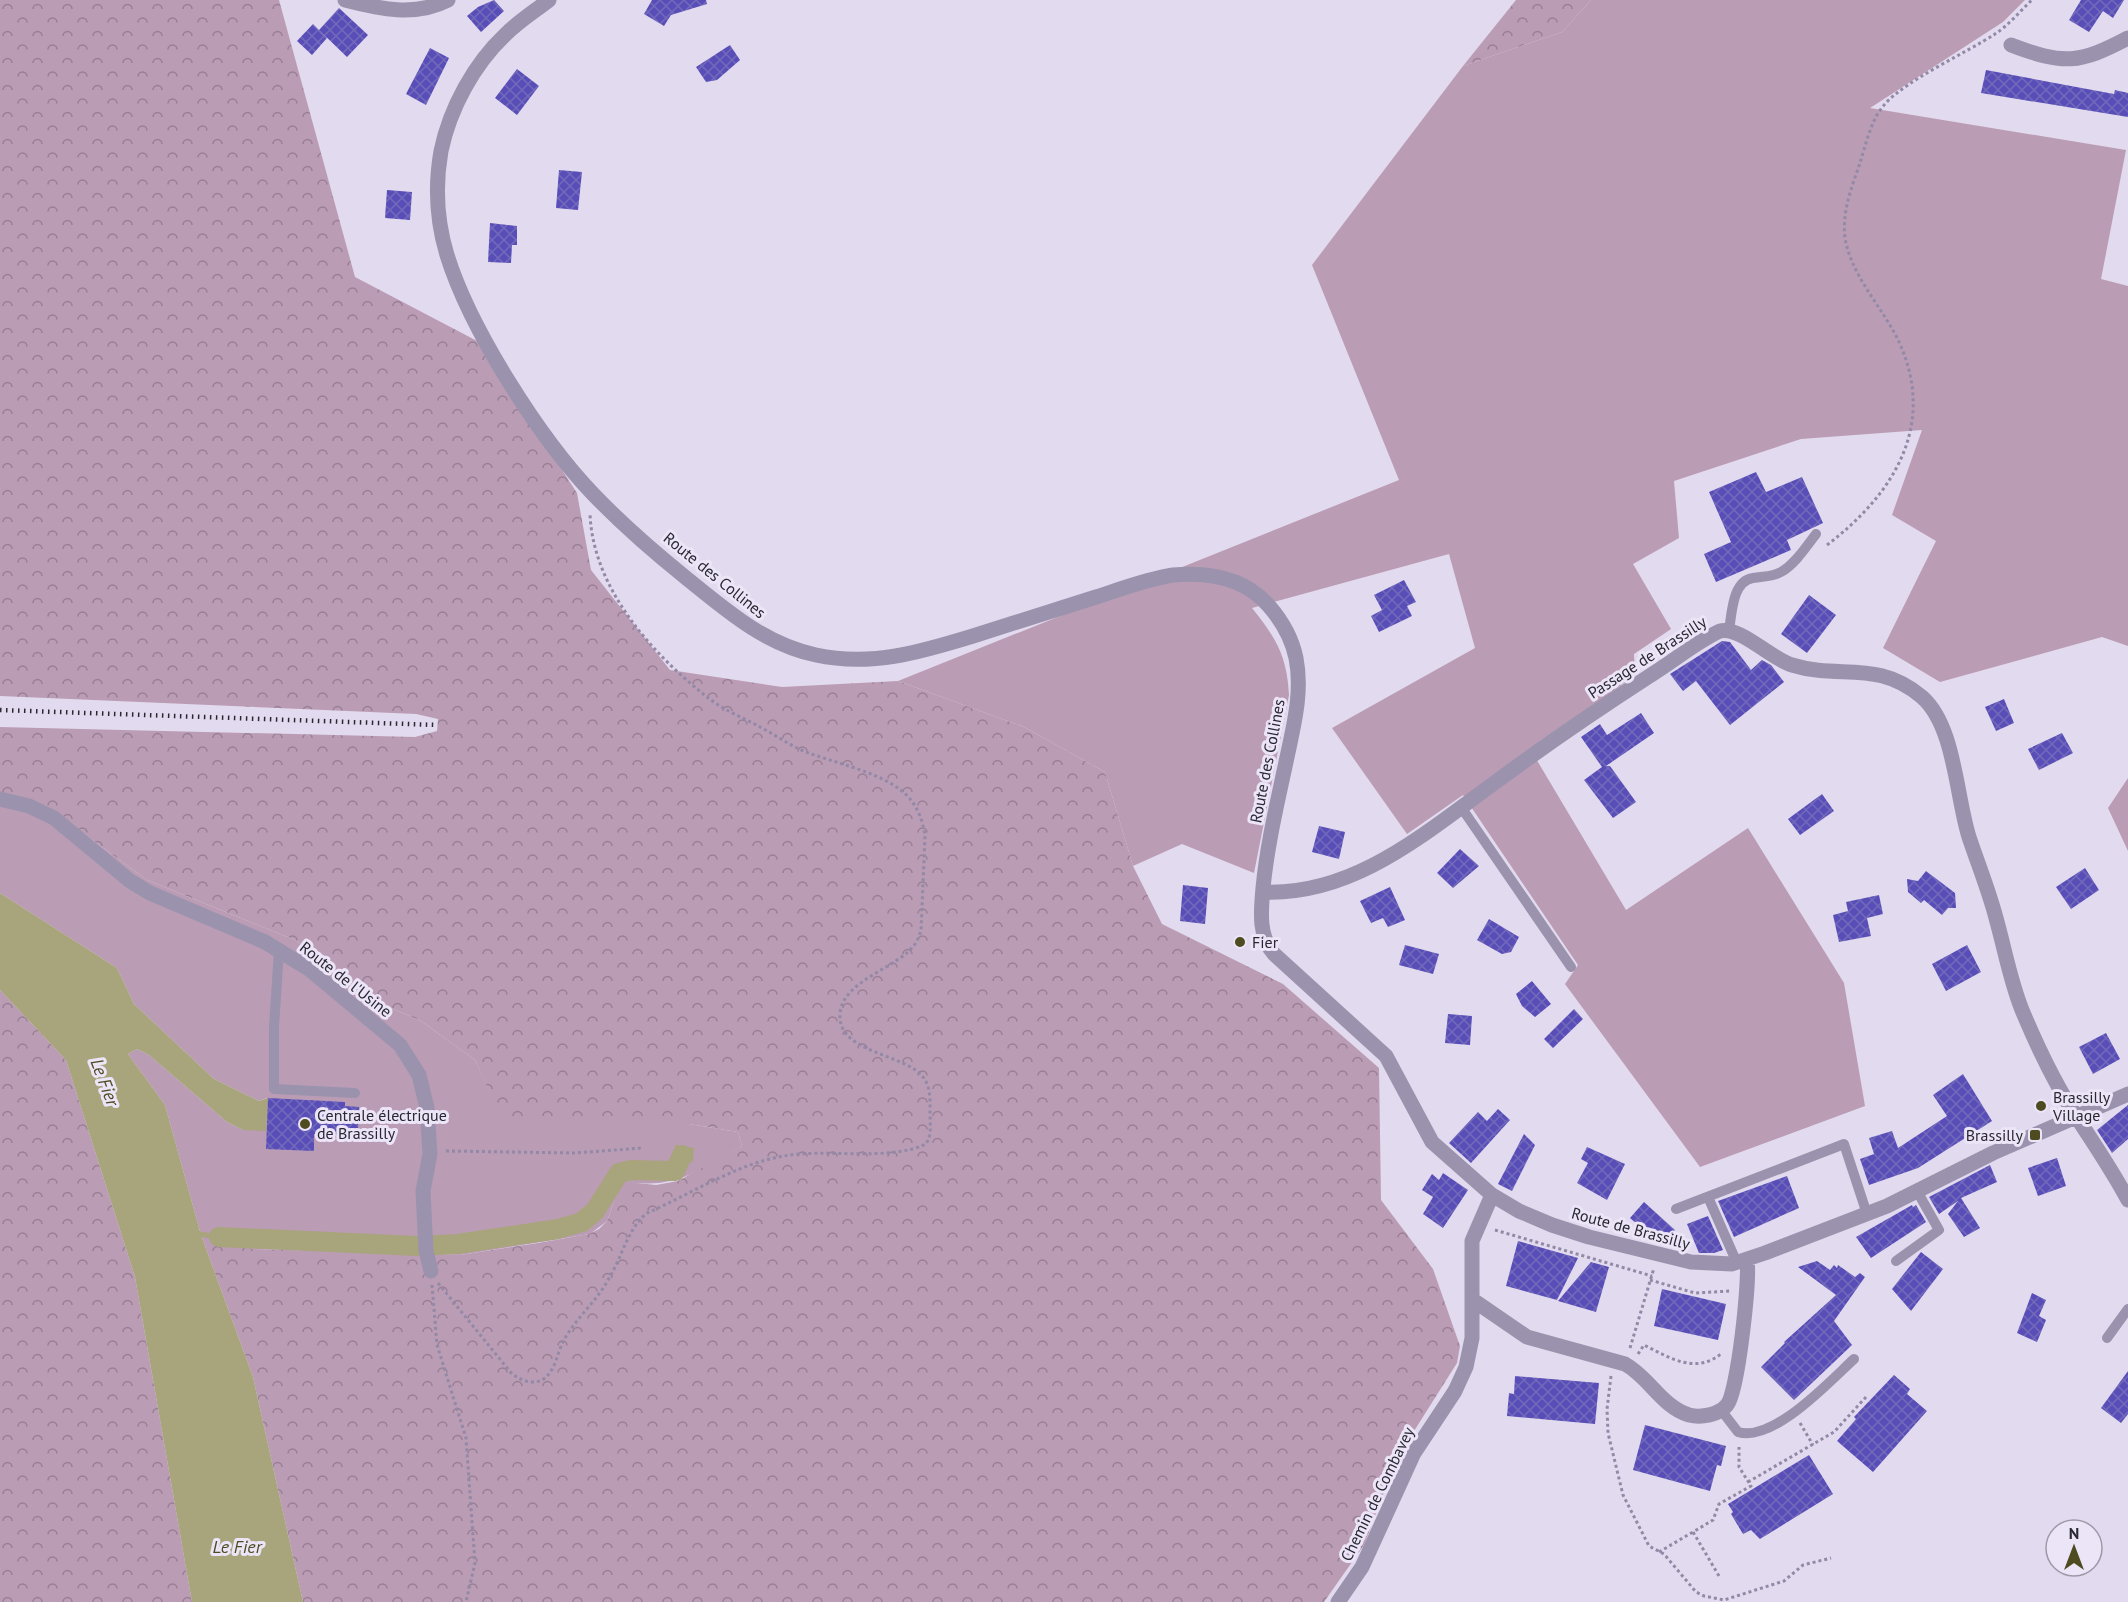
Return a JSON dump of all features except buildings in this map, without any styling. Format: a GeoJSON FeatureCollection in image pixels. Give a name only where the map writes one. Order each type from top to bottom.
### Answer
{"type":"FeatureCollection","features":[{"type":"Feature","properties":{"kind":"street"},"geometry":{"type":"LineString","coordinates":[[345,0],[399,11],[423,9],[448,0]]}},
{"type":"Feature","properties":{"kind":"street","name":"Route des Collines"},"geometry":{"type":"LineString","coordinates":[[549,0],[504,36],[480,64],[459,100],[442,150],[438,193],[447,254],[473,315],[514,389],[564,459],[594,495],[672,566],[735,618],[774,641],[814,654],[836,658],[880,659],[920,652],[1173,574],[1202,574],[1222,578],[1246,588],[1265,602],[1286,630],[1293,647],[1298,674],[1296,711],[1267,850],[1263,892]]}},
{"type":"Feature","properties":{"kind":"street"},"geometry":{"type":"LineString","coordinates":[[2011,45],[2033,53],[2072,60],[2100,53],[2128,38]]}},
{"type":"Feature","properties":{"kind":"street","name":"Passage de Brassilly"},"geometry":{"type":"LineString","coordinates":[[1263,892],[1301,891],[1350,875],[1394,855],[1541,748],[1716,633],[1729,630],[1791,665],[1817,669],[1856,670],[1884,676],[1910,688],[1931,706],[1948,744],[1961,810],[1992,901],[2010,980],[2023,1012],[2077,1118],[2104,1155],[2128,1200]]}},
{"type":"Feature","properties":{"kind":"street","name":"Route de l'Usine"},"geometry":{"type":"LineString","coordinates":[[0,799],[29,806],[54,818],[144,890],[232,926],[279,950],[309,969],[400,1045],[407,1054],[424,1092],[430,1150],[423,1191],[426,1246],[431,1271]]}},
{"type":"Feature","properties":{"kind":"street","name":"Route de Brassilly"},"geometry":{"type":"LineString","coordinates":[[1263,892],[1261,924],[1268,947],[1386,1056],[1432,1142],[1492,1194],[1520,1211],[1552,1225],[1658,1254],[1706,1265],[1742,1261],[1867,1214],[1993,1153],[2128,1094]]}},
{"type":"Feature","properties":{"kind":"street","name":"Chemin de Combavey"},"geometry":{"type":"LineString","coordinates":[[1338,1602],[1362,1567],[1414,1453],[1461,1379],[1470,1353],[1473,1300],[1472,1241],[1492,1194]]}},
{"type":"Feature","properties":{"kind":"street"},"geometry":{"type":"LineString","coordinates":[[1473,1300],[1527,1337],[1626,1360],[1671,1406],[1690,1415],[1710,1415],[1722,1410],[1732,1397],[1749,1271],[1742,1261]]}},
{"type":"Feature","properties":{"kind":"lane"},"geometry":{"type":"LineString","coordinates":[[1729,630],[1734,598],[1743,583],[1752,578],[1782,572],[1816,534]]}},
{"type":"Feature","properties":{"kind":"lane"},"geometry":{"type":"LineString","coordinates":[[1461,807],[1571,967]]}},
{"type":"Feature","properties":{"kind":"lane"},"geometry":{"type":"LineString","coordinates":[[279,950],[273,1089],[355,1092]]}},
{"type":"Feature","properties":{"kind":"lane"},"geometry":{"type":"LineString","coordinates":[[1676,1209],[1844,1144],[1867,1214]]}},
{"type":"Feature","properties":{"kind":"lane"},"geometry":{"type":"LineString","coordinates":[[1896,1261],[1938,1230],[1917,1191]]}},
{"type":"Feature","properties":{"kind":"lane"},"geometry":{"type":"LineString","coordinates":[[1708,1197],[1742,1261]]}},
{"type":"Feature","properties":{"kind":"lane"},"geometry":{"type":"LineString","coordinates":[[2108,1338],[2128,1309]]}},
{"type":"Feature","properties":{"kind":"lane"},"geometry":{"type":"LineString","coordinates":[[1722,1410],[1738,1432],[1754,1434],[1795,1413],[1854,1359]]}},
{"type":"Feature","properties":{"kind":"path"},"geometry":{"type":"LineString","coordinates":[[1824,547],[1872,503],[1910,442],[1913,424],[1913,404],[1906,362],[1884,314],[1858,272],[1847,247],[1844,230],[1851,187],[1874,122],[1884,105],[1901,91],[1998,32],[2032,0]]}},
{"type":"Feature","properties":{"kind":"path"},"geometry":{"type":"LineString","coordinates":[[431,1271],[438,1284],[512,1374],[522,1380],[542,1380],[549,1374],[563,1342],[576,1321],[609,1279],[636,1224],[648,1213],[769,1159],[799,1154],[883,1152],[919,1147],[926,1144],[931,1133],[930,1092],[923,1077],[909,1066],[891,1060],[848,1036],[839,1016],[840,1009],[848,996],[877,970],[901,957],[915,944],[921,931],[926,836],[923,821],[904,792],[884,780],[804,751],[708,698],[661,656],[633,622],[609,583],[594,548],[590,510],[594,495]]}},
{"type":"Feature","properties":{"kind":"path"},"geometry":{"type":"LineString","coordinates":[[430,1150],[539,1154],[642,1148]]}},
{"type":"Feature","properties":{"kind":"path"},"geometry":{"type":"LineString","coordinates":[[1479,1226],[1695,1293],[1746,1292]]}},
{"type":"Feature","properties":{"kind":"path"},"geometry":{"type":"LineString","coordinates":[[1658,1254],[1626,1360],[1635,1358],[1644,1345],[1686,1365],[1715,1359],[1730,1346],[1739,1346]]}},
{"type":"Feature","properties":{"kind":"path"},"geometry":{"type":"LineString","coordinates":[[431,1271],[437,1345],[466,1438],[475,1563],[466,1602]]}},
{"type":"Feature","properties":{"kind":"path"},"geometry":{"type":"LineString","coordinates":[[1612,1374],[1607,1409],[1608,1433],[1623,1495],[1649,1546],[1659,1552],[1696,1592],[1724,1600],[1776,1584],[1803,1565],[1831,1558]]}},
{"type":"Feature","properties":{"kind":"path"},"geometry":{"type":"LineString","coordinates":[[1748,1482],[1834,1432],[1866,1397]]}},
{"type":"Feature","properties":{"kind":"path"},"geometry":{"type":"LineString","coordinates":[[1795,1413],[1813,1445]]}},
{"type":"Feature","properties":{"kind":"path"},"geometry":{"type":"LineString","coordinates":[[1659,1552],[1713,1520],[1719,1504],[1751,1486],[1737,1462],[1740,1455],[1737,1443],[1738,1432]]}},
{"type":"Feature","properties":{"kind":"path"},"geometry":{"type":"LineString","coordinates":[[1693,1532],[1719,1576]]}},
{"type":"Feature","properties":{"kind":"green space"},"geometry":{"type":"Polygon","coordinates":[[[0,0],[279,0],[355,277],[479,342],[577,493],[591,570],[670,670],[782,687],[898,681],[1024,727],[1105,772],[1133,866],[1162,924],[1283,984],[1379,1068],[1381,1200],[1433,1269],[1460,1346],[1457,1363],[1397,1458],[1364,1545],[1324,1602],[303,1602],[253,1377],[201,1235],[254,1249],[460,1255],[538,1243],[589,1234],[599,1229],[607,1221],[614,1202],[626,1187],[637,1183],[656,1185],[678,1181],[742,1146],[738,1132],[689,1124],[504,1124],[475,1060],[421,1021],[391,1008],[340,1002],[326,988],[320,957],[295,940],[147,880],[46,806],[0,795],[0,727],[415,737],[437,731],[438,719],[416,714],[0,696],[0,0]]]}},
{"type":"Feature","properties":{"kind":"green space"},"geometry":{"type":"Polygon","coordinates":[[[1516,0],[1591,0],[1562,32],[1463,66],[1516,0]]]}},
{"type":"Feature","properties":{"kind":"green space"},"geometry":{"type":"Polygon","coordinates":[[[1591,0],[2025,0],[2003,22],[1870,108],[2126,150],[2101,279],[2128,286],[2128,646],[2102,637],[1940,682],[1883,648],[1936,541],[1892,515],[1922,430],[1801,439],[1674,481],[1679,538],[1633,564],[1671,629],[1634,654],[1635,675],[1532,752],[1626,910],[1748,828],[1844,983],[1865,1106],[1700,1167],[1565,984],[1578,965],[1463,795],[1407,834],[1332,728],[1475,648],[1449,554],[1252,608],[1279,648],[1286,669],[1289,695],[1254,873],[1182,844],[1133,866],[1105,772],[1024,727],[898,681],[1399,480],[1312,265],[1463,66],[1562,32],[1591,0]]]}},
{"type":"Feature","properties":{"kind":"green space"},"geometry":{"type":"Polygon","coordinates":[[[2128,778],[2128,851],[2108,808],[2128,778]]]}},
{"type":"Feature","properties":{"kind":"green space"},"geometry":{"type":"Polygon","coordinates":[[[0,795],[46,806],[147,880],[295,940],[320,957],[326,988],[340,1002],[391,1008],[421,1021],[475,1060],[505,1124],[689,1124],[738,1132],[742,1146],[692,1174],[666,1182],[637,1183],[614,1202],[607,1221],[590,1234],[460,1255],[254,1249],[201,1235],[165,1105],[128,1054],[137,1049],[149,1055],[227,1122],[243,1130],[267,1098],[259,1101],[214,1079],[134,1004],[117,968],[0,893],[0,795]]]}},
{"type":"Feature","properties":{"kind":"green space"},"geometry":{"type":"Polygon","coordinates":[[[0,990],[66,1060],[135,1277],[192,1602],[0,1602],[0,990]]]}},
{"type":"Feature","properties":{"kind":"water","name":"Le Fier"},"geometry":{"type":"Polygon","coordinates":[[[0,893],[117,968],[134,1004],[214,1079],[259,1101],[268,1098],[266,1131],[243,1130],[227,1122],[149,1055],[137,1049],[128,1054],[165,1105],[201,1235],[253,1377],[303,1602],[192,1602],[135,1277],[66,1060],[0,990],[0,893]]]}},
{"type":"Feature","properties":{"kind":"water"},"geometry":{"type":"Polygon","coordinates":[[[675,1145],[694,1148],[693,1161],[686,1165],[674,1164],[675,1145]]]}},
{"type":"Feature","properties":{"kind":"waterway"},"geometry":{"type":"LineString","coordinates":[[219,1237],[417,1246],[458,1244],[558,1229],[582,1222],[595,1211],[619,1173],[631,1170],[675,1171],[682,1155]]}},
{"type":"Feature","properties":{"kind":"waterway"},"geometry":{"type":"LineString","coordinates":[[194,1233],[219,1237]]}},
{"type":"Feature","properties":{"kind":"railway"},"geometry":{"type":"LineString","coordinates":[[0,710],[437,725]]}},
{"type":"Feature","properties":{"kind":"place","name":"Fier"},"geometry":{"type":"Point","coordinates":[1240,942]}},
{"type":"Feature","properties":{"kind":"place","name":"Brassilly Village"},"geometry":{"type":"Point","coordinates":[2041,1106]}},
{"type":"Feature","properties":{"kind":"place","name":"Centrale électrique de Brassilly"},"geometry":{"type":"Point","coordinates":[305,1124]}},
{"type":"Feature","properties":{"kind":"place","name":"Brassilly"},"geometry":{"type":"Point","coordinates":[2035,1135]}}]}
